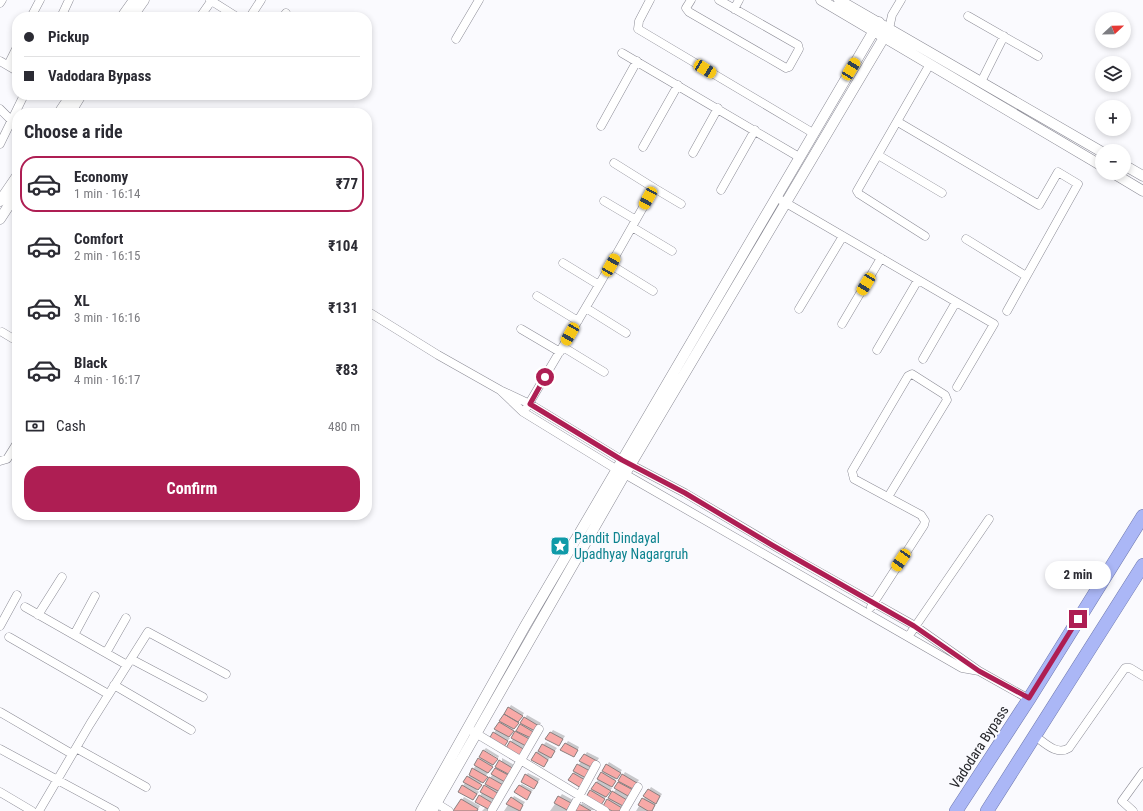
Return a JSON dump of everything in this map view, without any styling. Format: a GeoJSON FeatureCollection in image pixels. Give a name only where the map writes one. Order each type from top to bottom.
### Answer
{"type":"FeatureCollection","features":[{"type":"Feature","properties":{"kind":"highway","name":"Vadodara Bypass"},"geometry":{"type":"LineString","coordinates":[[956,811],[1143,516]]}},
{"type":"Feature","properties":{"kind":"highway"},"geometry":{"type":"LineString","coordinates":[[987,811],[1143,565]]}},
{"type":"Feature","properties":{"kind":"street"},"geometry":{"type":"LineString","coordinates":[[34,12],[40,0]]}},
{"type":"Feature","properties":{"kind":"street"},"geometry":{"type":"LineString","coordinates":[[63,12],[69,0]]}},
{"type":"Feature","properties":{"kind":"street"},"geometry":{"type":"LineString","coordinates":[[126,12],[134,0]]}},
{"type":"Feature","properties":{"kind":"street"},"geometry":{"type":"LineString","coordinates":[[136,12],[144,0]]}},
{"type":"Feature","properties":{"kind":"street"},"geometry":{"type":"LineString","coordinates":[[203,12],[211,0],[229,12]]}},
{"type":"Feature","properties":{"kind":"street"},"geometry":{"type":"LineString","coordinates":[[253,12],[261,0]]}},
{"type":"Feature","properties":{"kind":"street"},"geometry":{"type":"LineString","coordinates":[[456,40],[479,0]]}},
{"type":"Feature","properties":{"kind":"street"},"geometry":{"type":"LineString","coordinates":[[650,0],[639,20],[638,29],[813,133]]}},
{"type":"Feature","properties":{"kind":"street"},"geometry":{"type":"LineString","coordinates":[[691,0],[686,8],[689,12],[788,68],[799,49],[798,45],[722,1]]}},
{"type":"Feature","properties":{"kind":"street"},"geometry":{"type":"LineString","coordinates":[[734,9],[739,0]]}},
{"type":"Feature","properties":{"kind":"street"},"geometry":{"type":"LineString","coordinates":[[821,0],[876,26]]}},
{"type":"Feature","properties":{"kind":"street"},"geometry":{"type":"LineString","coordinates":[[839,0],[930,64],[1095,162]]}},
{"type":"Feature","properties":{"kind":"street"},"geometry":{"type":"LineString","coordinates":[[421,811],[432,804],[473,731],[525,626],[786,202],[887,33],[892,15],[901,0]]}},
{"type":"Feature","properties":{"kind":"street"},"geometry":{"type":"LineString","coordinates":[[623,467],[776,196],[876,26],[892,15]]}},
{"type":"Feature","properties":{"kind":"street"},"geometry":{"type":"LineString","coordinates":[[968,16],[1038,56]]}},
{"type":"Feature","properties":{"kind":"street"},"geometry":{"type":"LineString","coordinates":[[887,33],[981,82],[1095,148]]}},
{"type":"Feature","properties":{"kind":"street"},"geometry":{"type":"LineString","coordinates":[[981,82],[1004,36]]}},
{"type":"Feature","properties":{"kind":"street"},"geometry":{"type":"LineString","coordinates":[[622,53],[718,108],[799,157]]}},
{"type":"Feature","properties":{"kind":"street"},"geometry":{"type":"LineString","coordinates":[[8,65],[12,57]]}},
{"type":"Feature","properties":{"kind":"street"},"geometry":{"type":"LineString","coordinates":[[0,61],[12,67]]}},
{"type":"Feature","properties":{"kind":"street"},"geometry":{"type":"LineString","coordinates":[[602,126],[637,61]]}},
{"type":"Feature","properties":{"kind":"street"},"geometry":{"type":"LineString","coordinates":[[925,236],[858,192],[930,64]]}},
{"type":"Feature","properties":{"kind":"street"},"geometry":{"type":"LineString","coordinates":[[643,147],[678,85]]}},
{"type":"Feature","properties":{"kind":"street"},"geometry":{"type":"LineString","coordinates":[[693,153],[718,108]]}},
{"type":"Feature","properties":{"kind":"street"},"geometry":{"type":"LineString","coordinates":[[0,109],[12,120]]}},
{"type":"Feature","properties":{"kind":"street"},"geometry":{"type":"LineString","coordinates":[[898,122],[1039,205],[1058,172],[1078,184],[1007,311]]}},
{"type":"Feature","properties":{"kind":"street"},"geometry":{"type":"LineString","coordinates":[[0,144],[12,125]]}},
{"type":"Feature","properties":{"kind":"street"},"geometry":{"type":"LineString","coordinates":[[721,190],[755,130]]}},
{"type":"Feature","properties":{"kind":"street"},"geometry":{"type":"LineString","coordinates":[[878,155],[942,194]]}},
{"type":"Feature","properties":{"kind":"street"},"geometry":{"type":"LineString","coordinates":[[614,163],[681,204]]}},
{"type":"Feature","properties":{"kind":"street"},"geometry":{"type":"LineString","coordinates":[[1131,169],[1143,176]]}},
{"type":"Feature","properties":{"kind":"street"},"geometry":{"type":"LineString","coordinates":[[1125,180],[1143,191]]}},
{"type":"Feature","properties":{"kind":"street"},"geometry":{"type":"LineString","coordinates":[[0,201],[12,183]]}},
{"type":"Feature","properties":{"kind":"street"},"geometry":{"type":"LineString","coordinates":[[523,412],[530,404],[654,188]]}},
{"type":"Feature","properties":{"kind":"street"},"geometry":{"type":"LineString","coordinates":[[776,196],[994,324],[957,387]]}},
{"type":"Feature","properties":{"kind":"street"},"geometry":{"type":"LineString","coordinates":[[0,219],[12,201]]}},
{"type":"Feature","properties":{"kind":"street"},"geometry":{"type":"LineString","coordinates":[[604,201],[672,251]]}},
{"type":"Feature","properties":{"kind":"street"},"geometry":{"type":"LineString","coordinates":[[799,309],[843,236]]}},
{"type":"Feature","properties":{"kind":"street"},"geometry":{"type":"LineString","coordinates":[[966,239],[1026,276]]}},
{"type":"Feature","properties":{"kind":"street"},"geometry":{"type":"LineString","coordinates":[[842,324],[881,258]]}},
{"type":"Feature","properties":{"kind":"street"},"geometry":{"type":"LineString","coordinates":[[563,263],[599,285]]}},
{"type":"Feature","properties":{"kind":"street"},"geometry":{"type":"LineString","coordinates":[[611,265],[653,291]]}},
{"type":"Feature","properties":{"kind":"street"},"geometry":{"type":"LineString","coordinates":[[877,350],[918,280]]}},
{"type":"Feature","properties":{"kind":"street"},"geometry":{"type":"LineString","coordinates":[[537,296],[578,321]]}},
{"type":"Feature","properties":{"kind":"street"},"geometry":{"type":"LineString","coordinates":[[923,359],[956,302]]}},
{"type":"Feature","properties":{"kind":"street"},"geometry":{"type":"LineString","coordinates":[[586,308],[626,333]]}},
{"type":"Feature","properties":{"kind":"street"},"geometry":{"type":"LineString","coordinates":[[372,314],[438,356],[500,390],[530,404],[623,467],[685,493],[914,626],[979,671],[1029,698]]}},
{"type":"Feature","properties":{"kind":"street"},"geometry":{"type":"LineString","coordinates":[[521,329],[604,372]]}},
{"type":"Feature","properties":{"kind":"street"},"geometry":{"type":"LineString","coordinates":[[2,332],[12,338]]}},
{"type":"Feature","properties":{"kind":"street"},"geometry":{"type":"LineString","coordinates":[[868,614],[873,603],[924,525],[925,521],[921,515],[854,479],[852,471],[908,376],[912,374],[945,395],[947,400],[888,497]]}},
{"type":"Feature","properties":{"kind":"street"},"geometry":{"type":"LineString","coordinates":[[500,390],[523,412],[623,467],[868,614],[962,668],[979,671]]}},
{"type":"Feature","properties":{"kind":"street"},"geometry":{"type":"LineString","coordinates":[[0,461],[7,460],[12,452]]}},
{"type":"Feature","properties":{"kind":"street"},"geometry":{"type":"LineString","coordinates":[[908,637],[914,626],[989,519]]}},
{"type":"Feature","properties":{"kind":"street"},"geometry":{"type":"LineString","coordinates":[[38,615],[62,577]]}},
{"type":"Feature","properties":{"kind":"street"},"geometry":{"type":"LineString","coordinates":[[0,626],[17,595]]}},
{"type":"Feature","properties":{"kind":"street"},"geometry":{"type":"LineString","coordinates":[[74,635],[95,596]]}},
{"type":"Feature","properties":{"kind":"street"},"geometry":{"type":"LineString","coordinates":[[25,607],[106,653],[129,662],[203,697]]}},
{"type":"Feature","properties":{"kind":"street"},"geometry":{"type":"LineString","coordinates":[[106,653],[126,618]]}},
{"type":"Feature","properties":{"kind":"street"},"geometry":{"type":"LineString","coordinates":[[41,810],[108,694],[148,632],[226,674]]}},
{"type":"Feature","properties":{"kind":"street"},"geometry":{"type":"LineString","coordinates":[[9,637],[108,694]]}},
{"type":"Feature","properties":{"kind":"street"},"geometry":{"type":"LineString","coordinates":[[1035,736],[1057,751],[1065,751],[1069,748],[1125,668],[1130,668],[1143,676]]}},
{"type":"Feature","properties":{"kind":"street"},"geometry":{"type":"LineString","coordinates":[[114,685],[191,730]]}},
{"type":"Feature","properties":{"kind":"street"},"geometry":{"type":"LineString","coordinates":[[0,712],[146,787]]}},
{"type":"Feature","properties":{"kind":"street"},"geometry":{"type":"LineString","coordinates":[[492,810],[539,729]]}},
{"type":"Feature","properties":{"kind":"street"},"geometry":{"type":"LineString","coordinates":[[473,731],[605,811]]}},
{"type":"Feature","properties":{"kind":"street"},"geometry":{"type":"LineString","coordinates":[[0,749],[114,811]]}},
{"type":"Feature","properties":{"kind":"street"},"geometry":{"type":"LineString","coordinates":[[571,811],[596,765]]}},
{"type":"Feature","properties":{"kind":"street"},"geometry":{"type":"LineString","coordinates":[[1132,811],[1122,801],[1143,772]]}},
{"type":"Feature","properties":{"kind":"street"},"geometry":{"type":"LineString","coordinates":[[624,811],[638,787]]}},
{"type":"Feature","properties":{"kind":"street"},"geometry":{"type":"LineString","coordinates":[[0,792],[32,811]]}},
{"type":"Feature","properties":{"kind":"street"},"geometry":{"type":"LineString","coordinates":[[432,804],[449,811]]}},
{"type":"Feature","properties":{"kind":"building"},"geometry":{"type":"Polygon","coordinates":[[[508,707],[523,716],[518,722],[504,714],[508,707]]]}},
{"type":"Feature","properties":{"kind":"building"},"geometry":{"type":"Polygon","coordinates":[[[504,714],[519,723],[514,729],[499,721],[504,714]]]}},
{"type":"Feature","properties":{"kind":"building"},"geometry":{"type":"Polygon","coordinates":[[[524,717],[539,726],[535,731],[520,723],[524,717]]]}},
{"type":"Feature","properties":{"kind":"building"},"geometry":{"type":"Polygon","coordinates":[[[499,722],[514,731],[509,737],[494,729],[499,722]]]}},
{"type":"Feature","properties":{"kind":"building"},"geometry":{"type":"Polygon","coordinates":[[[520,724],[535,733],[531,738],[516,731],[520,724]]]}},
{"type":"Feature","properties":{"kind":"building"},"geometry":{"type":"Polygon","coordinates":[[[515,731],[531,740],[526,746],[511,738],[515,731]]]}},
{"type":"Feature","properties":{"kind":"building"},"geometry":{"type":"Polygon","coordinates":[[[493,732],[508,741],[504,747],[489,739],[493,732]]]}},
{"type":"Feature","properties":{"kind":"building"},"geometry":{"type":"Polygon","coordinates":[[[550,732],[563,739],[559,746],[545,739],[550,732]]]}},
{"type":"Feature","properties":{"kind":"building"},"geometry":{"type":"Polygon","coordinates":[[[510,741],[525,750],[521,756],[506,748],[510,741]]]}},
{"type":"Feature","properties":{"kind":"building"},"geometry":{"type":"Polygon","coordinates":[[[565,743],[578,750],[574,757],[560,750],[565,743]]]}},
{"type":"Feature","properties":{"kind":"building"},"geometry":{"type":"Polygon","coordinates":[[[542,744],[555,751],[551,758],[538,751],[542,744]]]}},
{"type":"Feature","properties":{"kind":"building"},"geometry":{"type":"Polygon","coordinates":[[[483,750],[498,759],[493,765],[479,757],[483,750]]]}},
{"type":"Feature","properties":{"kind":"building"},"geometry":{"type":"Polygon","coordinates":[[[536,752],[548,760],[544,767],[531,760],[536,752]]]}},
{"type":"Feature","properties":{"kind":"building"},"geometry":{"type":"Polygon","coordinates":[[[584,754],[597,761],[593,768],[579,761],[584,754]]]}},
{"type":"Feature","properties":{"kind":"building"},"geometry":{"type":"Polygon","coordinates":[[[478,758],[493,767],[488,773],[474,765],[478,758]]]}},
{"type":"Feature","properties":{"kind":"building"},"geometry":{"type":"Polygon","coordinates":[[[499,760],[514,769],[510,775],[495,767],[499,760]]]}},
{"type":"Feature","properties":{"kind":"building"},"geometry":{"type":"Polygon","coordinates":[[[577,764],[590,771],[586,778],[573,771],[577,764]]]}},
{"type":"Feature","properties":{"kind":"building"},"geometry":{"type":"Polygon","coordinates":[[[606,764],[621,773],[617,779],[602,771],[606,764]]]}},
{"type":"Feature","properties":{"kind":"building"},"geometry":{"type":"Polygon","coordinates":[[[472,768],[488,777],[483,783],[469,775],[472,768]]]}},
{"type":"Feature","properties":{"kind":"building"},"geometry":{"type":"Polygon","coordinates":[[[495,768],[510,776],[505,782],[491,774],[495,768]]]}},
{"type":"Feature","properties":{"kind":"building"},"geometry":{"type":"Polygon","coordinates":[[[601,772],[616,781],[612,787],[597,779],[601,772]]]}},
{"type":"Feature","properties":{"kind":"building"},"geometry":{"type":"Polygon","coordinates":[[[573,773],[585,780],[581,788],[568,780],[573,773]]]}},
{"type":"Feature","properties":{"kind":"building"},"geometry":{"type":"Polygon","coordinates":[[[525,774],[538,782],[534,789],[521,782],[525,774]]]}},
{"type":"Feature","properties":{"kind":"building"},"geometry":{"type":"Polygon","coordinates":[[[622,774],[637,783],[633,789],[618,781],[622,774]]]}},
{"type":"Feature","properties":{"kind":"building"},"geometry":{"type":"Polygon","coordinates":[[[467,776],[482,785],[478,790],[463,782],[467,776]]]}},
{"type":"Feature","properties":{"kind":"building"},"geometry":{"type":"Polygon","coordinates":[[[489,777],[505,786],[500,792],[485,784],[489,777]]]}},
{"type":"Feature","properties":{"kind":"building"},"geometry":{"type":"Polygon","coordinates":[[[596,782],[611,791],[606,797],[591,789],[596,782]]]}},
{"type":"Feature","properties":{"kind":"building"},"geometry":{"type":"Polygon","coordinates":[[[618,782],[633,790],[628,796],[614,788],[618,782]]]}},
{"type":"Feature","properties":{"kind":"building"},"geometry":{"type":"Polygon","coordinates":[[[462,785],[477,794],[473,800],[458,792],[462,785]]]}},
{"type":"Feature","properties":{"kind":"building"},"geometry":{"type":"Polygon","coordinates":[[[484,785],[499,794],[495,800],[480,792],[484,785]]]}},
{"type":"Feature","properties":{"kind":"building"},"geometry":{"type":"Polygon","coordinates":[[[519,785],[531,792],[527,800],[514,792],[519,785]]]}},
{"type":"Feature","properties":{"kind":"building"},"geometry":{"type":"Polygon","coordinates":[[[648,789],[660,796],[656,804],[643,796],[648,789]]]}},
{"type":"Feature","properties":{"kind":"building"},"geometry":{"type":"Polygon","coordinates":[[[590,790],[605,799],[601,805],[586,797],[590,790]]]}},
{"type":"Feature","properties":{"kind":"building"},"geometry":{"type":"Polygon","coordinates":[[[612,791],[627,800],[623,806],[608,798],[612,791]]]}},
{"type":"Feature","properties":{"kind":"building"},"geometry":{"type":"Polygon","coordinates":[[[479,795],[494,804],[490,810],[475,802],[479,795]]]}},
{"type":"Feature","properties":{"kind":"building"},"geometry":{"type":"Polygon","coordinates":[[[558,796],[571,803],[567,810],[554,803],[558,796]]]}},
{"type":"Feature","properties":{"kind":"building"},"geometry":{"type":"Polygon","coordinates":[[[511,797],[523,805],[520,811],[506,804],[511,797]]]}},
{"type":"Feature","properties":{"kind":"building"},"geometry":{"type":"Polygon","coordinates":[[[642,798],[655,805],[652,811],[648,811],[638,805],[642,798]]]}},
{"type":"Feature","properties":{"kind":"building"},"geometry":{"type":"Polygon","coordinates":[[[461,799],[478,809],[477,811],[453,811],[461,799]]]}},
{"type":"Feature","properties":{"kind":"building"},"geometry":{"type":"Polygon","coordinates":[[[607,799],[622,808],[620,811],[612,811],[603,806],[607,799]]]}},
{"type":"Feature","properties":{"kind":"building"},"geometry":{"type":"Polygon","coordinates":[[[579,804],[591,811],[575,811],[579,804]]]}},
{"type":"Feature","properties":{"kind":"place","name":"Pandit Dindayal Upadhyay Nagargruh"},"geometry":{"type":"Point","coordinates":[560,546]}},
{"type":"Feature","properties":{"kind":"route"},"geometry":{"type":"LineString","coordinates":[[545,377],[530,404],[630,465],[685,493],[732,522],[914,626],[979,671],[1029,698],[1078,619]]}}]}
